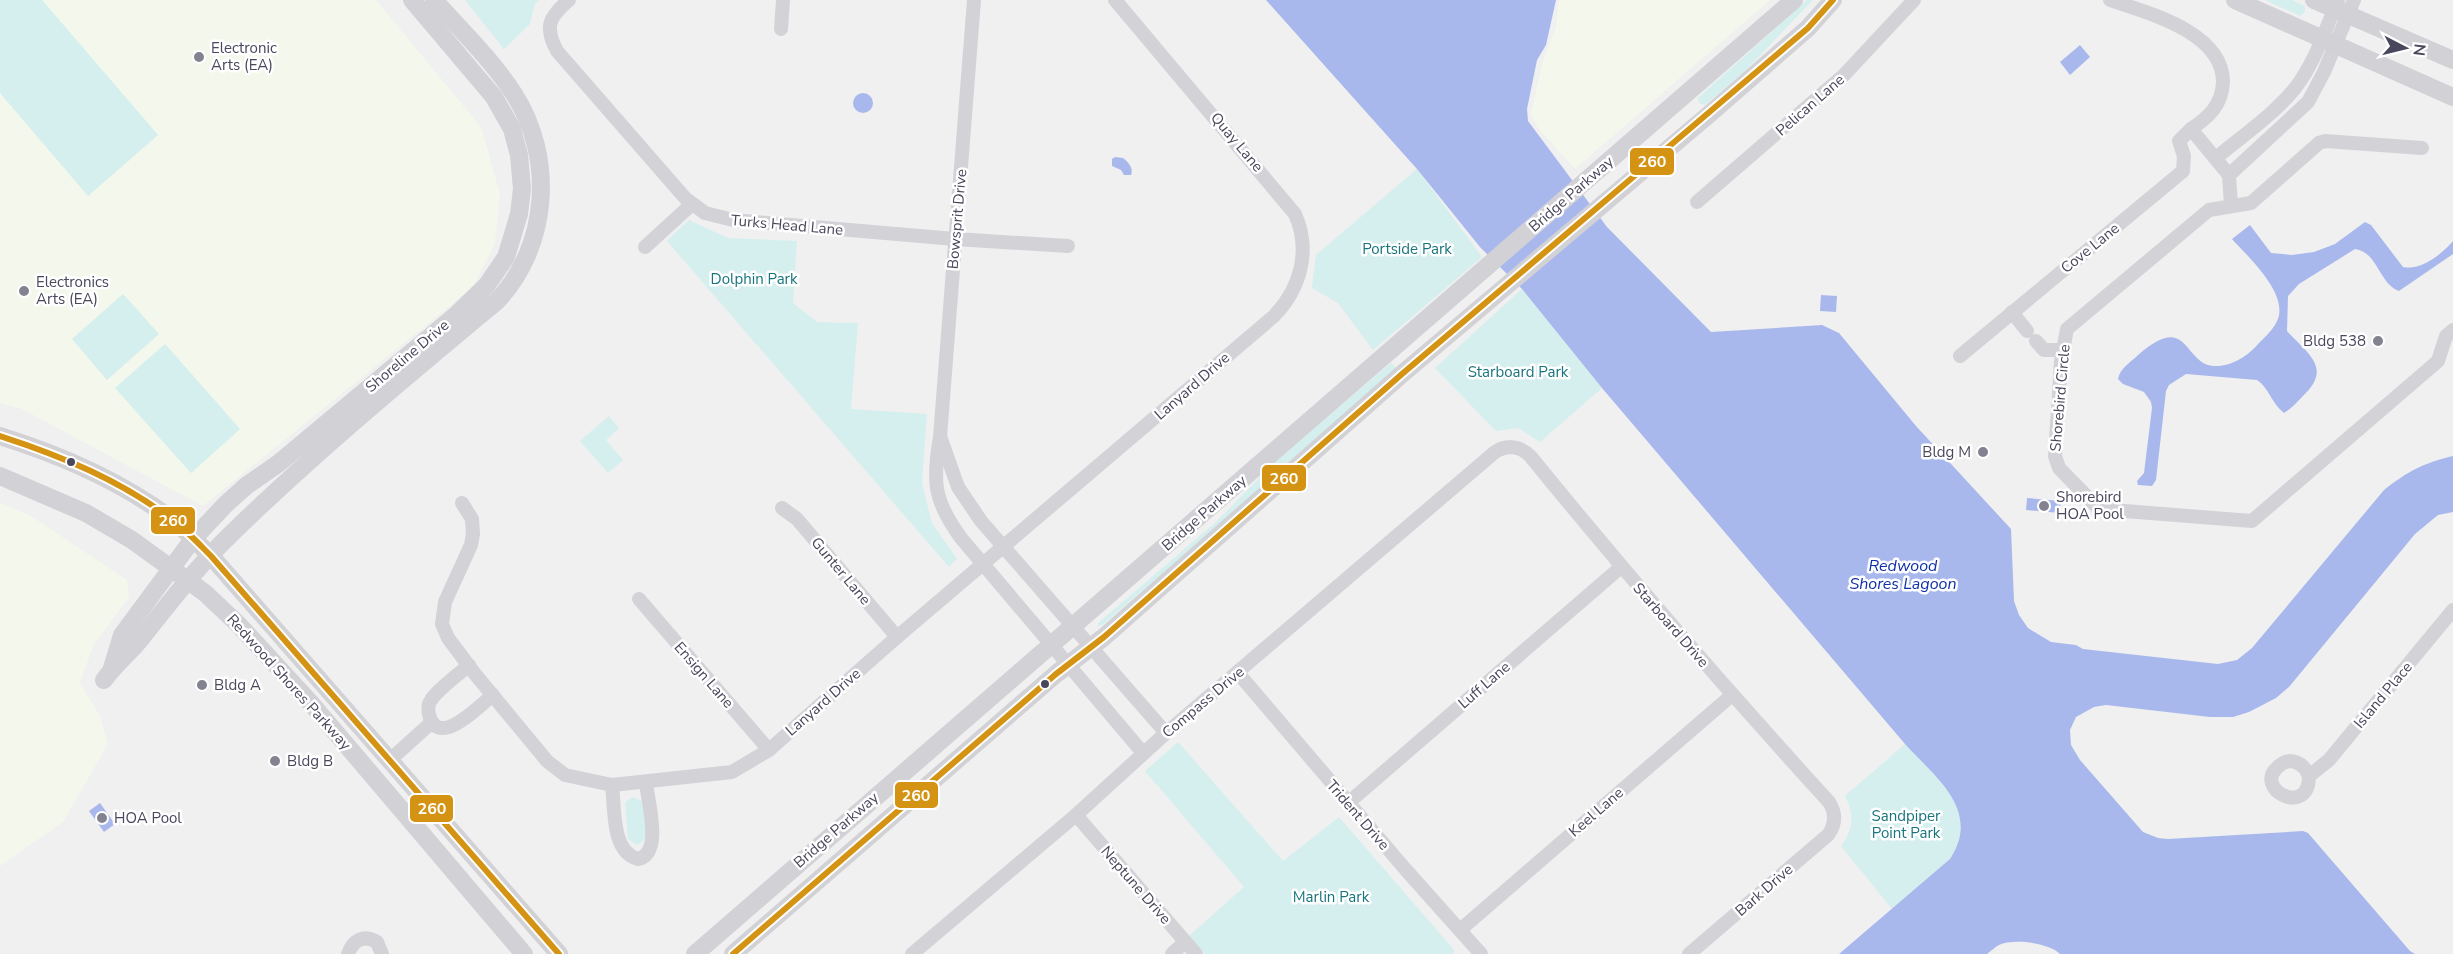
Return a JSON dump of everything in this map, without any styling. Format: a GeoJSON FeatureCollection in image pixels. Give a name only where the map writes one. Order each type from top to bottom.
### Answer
{"type":"FeatureCollection","features":[{"type":"Feature","properties":{"kind":"street","name":"Shoreline Drive"},"geometry":{"type":"LineString","coordinates":[[412,0],[494,97],[512,129],[520,161],[522,189],[518,222],[506,257],[487,285],[455,316],[279,463],[246,486],[225,505],[170,569],[122,635],[108,674],[128,656],[188,580],[297,472],[496,301],[518,274],[529,251],[539,215],[541,182],[539,160],[526,115],[513,93],[434,0]]}},
{"type":"Feature","properties":{"kind":"street"},"geometry":{"type":"LineString","coordinates":[[781,29],[783,0]]}},
{"type":"Feature","properties":{"kind":"street","name":"Bowsprit Drive"},"geometry":{"type":"LineString","coordinates":[[974,0],[935,477],[940,504],[952,526],[983,565],[1143,753]]}},
{"type":"Feature","properties":{"kind":"street","name":"Quay Lane"},"geometry":{"type":"LineString","coordinates":[[1115,0],[1295,213],[1302,233],[1302,262],[1296,285],[1286,304]]}},
{"type":"Feature","properties":{"kind":"street","name":"Bridge Parkway"},"geometry":{"type":"LineString","coordinates":[[695,954],[1794,0]]}},
{"type":"Feature","properties":{"kind":"street","name":"Bridge Parkway"},"geometry":{"type":"LineString","coordinates":[[733,954],[1402,374],[1706,117],[1808,28],[1833,0]]}},
{"type":"Feature","properties":{"kind":"street","name":"Pelican Lane"},"geometry":{"type":"LineString","coordinates":[[1697,202],[1844,75],[1914,0]]}},
{"type":"Feature","properties":{"kind":"street"},"geometry":{"type":"LineString","coordinates":[[2110,0],[2148,12],[2200,38],[2211,49],[2218,61],[2222,77],[2221,98],[2212,113],[2191,129],[2229,175],[2231,206]]}},
{"type":"Feature","properties":{"kind":"street"},"geometry":{"type":"LineString","coordinates":[[2235,0],[2453,97]]}},
{"type":"Feature","properties":{"kind":"street"},"geometry":{"type":"LineString","coordinates":[[2314,0],[2344,6],[2453,60]]}},
{"type":"Feature","properties":{"kind":"street","name":"Turks Head Lane"},"geometry":{"type":"LineString","coordinates":[[566,3],[553,15],[549,27],[550,37],[557,51],[692,204],[711,215],[733,220],[1068,246]]}},
{"type":"Feature","properties":{"kind":"street"},"geometry":{"type":"LineString","coordinates":[[2229,175],[2302,110],[2314,92],[2328,42],[2344,6]]}},
{"type":"Feature","properties":{"kind":"street"},"geometry":{"type":"LineString","coordinates":[[2216,158],[2289,95],[2328,42]]}},
{"type":"Feature","properties":{"kind":"street","name":"Cove Lane"},"geometry":{"type":"LineString","coordinates":[[1960,357],[2183,171],[2184,156],[2179,141],[2191,129]]}},
{"type":"Feature","properties":{"kind":"street","name":"Shorebird Circle"},"geometry":{"type":"LineString","coordinates":[[2422,148],[2325,141],[2319,143],[2251,203],[2209,210],[2067,329],[2062,350],[2055,423],[2055,456],[2059,468],[2099,509],[2252,521],[2438,361],[2446,336],[2453,330]]}},
{"type":"Feature","properties":{"kind":"street"},"geometry":{"type":"LineString","coordinates":[[645,247],[692,204]]}},
{"type":"Feature","properties":{"kind":"street","name":"Lanyard Drive"},"geometry":{"type":"LineString","coordinates":[[462,503],[472,519],[473,534],[471,545],[442,609],[441,624],[448,638],[547,761],[565,775],[612,785],[732,772],[769,750],[897,637],[1286,304]]}},
{"type":"Feature","properties":{"kind":"street"},"geometry":{"type":"LineString","coordinates":[[2012,312],[2044,350],[2062,350]]}},
{"type":"Feature","properties":{"kind":"street","name":"Redwood Shores Parkway"},"geometry":{"type":"LineString","coordinates":[[0,436],[52,454],[111,482],[175,522],[211,556],[559,954]]}},
{"type":"Feature","properties":{"kind":"street","name":"Bowsprit Drive"},"geometry":{"type":"LineString","coordinates":[[940,437],[952,472],[965,499],[1166,733]]}},
{"type":"Feature","properties":{"kind":"street","name":"Starboard Drive"},"geometry":{"type":"LineString","coordinates":[[1495,452],[1510,447],[1527,453],[1731,695],[1829,802],[1834,811],[1834,823]]}},
{"type":"Feature","properties":{"kind":"street","name":"Compass Drive"},"geometry":{"type":"LineString","coordinates":[[912,954],[1495,452]]}},
{"type":"Feature","properties":{"kind":"street","name":"Redwood Shores Parkway"},"geometry":{"type":"LineString","coordinates":[[0,476],[87,513],[132,540],[205,593],[268,656],[524,954]]}},
{"type":"Feature","properties":{"kind":"street","name":"Gunter Lane"},"geometry":{"type":"LineString","coordinates":[[782,508],[797,519],[897,637]]}},
{"type":"Feature","properties":{"kind":"street","name":"Luff Lane"},"geometry":{"type":"LineString","coordinates":[[1348,803],[1621,567]]}},
{"type":"Feature","properties":{"kind":"street","name":"Ensign Lane"},"geometry":{"type":"LineString","coordinates":[[639,599],[769,750]]}},
{"type":"Feature","properties":{"kind":"street","name":"Island Place"},"geometry":{"type":"LineString","coordinates":[[2309,776],[2329,760],[2453,610]]}},
{"type":"Feature","properties":{"kind":"street"},"geometry":{"type":"LineString","coordinates":[[469,665],[432,699],[428,709],[432,722],[441,728],[451,728],[493,695]]}},
{"type":"Feature","properties":{"kind":"street","name":"Trident Drive"},"geometry":{"type":"LineString","coordinates":[[1238,673],[1348,803],[1481,954]]}},
{"type":"Feature","properties":{"kind":"street","name":"Keel Lane"},"geometry":{"type":"LineString","coordinates":[[1460,930],[1731,695]]}},
{"type":"Feature","properties":{"kind":"street"},"geometry":{"type":"LineString","coordinates":[[390,760],[432,722]]}},
{"type":"Feature","properties":{"kind":"street"},"geometry":{"type":"LineString","coordinates":[[612,785],[619,843],[626,854],[640,859],[647,855],[652,844],[646,783]]}},
{"type":"Feature","properties":{"kind":"street","name":"Neptune Drive"},"geometry":{"type":"LineString","coordinates":[[1076,815],[1196,954]]}},
{"type":"Feature","properties":{"kind":"street","name":"Bark Drive"},"geometry":{"type":"LineString","coordinates":[[1689,954],[1824,838],[1834,823]]}},
{"type":"Feature","properties":{"kind":"street"},"geometry":{"type":"LineString","coordinates":[[348,954],[352,945],[366,938],[377,942],[382,954]]}},
{"type":"Feature","properties":{"kind":"street"},"geometry":{"type":"LineString","coordinates":[[1172,954],[1185,942]]}},
{"type":"Feature","properties":{"kind":"shaded area"},"geometry":{"type":"Polygon","coordinates":[[[0,0],[376,0],[481,127],[500,194],[495,243],[473,287],[203,506],[20,408],[0,403],[0,0]]]}},
{"type":"Feature","properties":{"kind":"shaded area"},"geometry":{"type":"Polygon","coordinates":[[[1559,0],[1770,0],[1575,169],[1537,127],[1531,114],[1543,61],[1556,27],[1559,0]]]}},
{"type":"Feature","properties":{"kind":"shaded area"},"geometry":{"type":"Polygon","coordinates":[[[0,503],[31,516],[127,580],[129,597],[93,646],[80,683],[100,716],[108,744],[63,822],[0,866],[0,503]]]}},
{"type":"Feature","properties":{"kind":"green space"},"geometry":{"type":"Polygon","coordinates":[[[0,0],[42,0],[158,135],[88,196],[0,93],[0,0]]]}},
{"type":"Feature","properties":{"kind":"green space"},"geometry":{"type":"Polygon","coordinates":[[[465,0],[539,0],[535,4],[530,24],[504,49],[465,0]]]}},
{"type":"Feature","properties":{"kind":"green space"},"geometry":{"type":"Polygon","coordinates":[[[1807,0],[1813,0],[1747,69],[1705,105],[1699,103],[1698,98],[1807,0]]]}},
{"type":"Feature","properties":{"kind":"green space"},"geometry":{"type":"Polygon","coordinates":[[[2265,0],[2292,0],[2305,6],[2305,12],[2300,16],[2265,0]]]}},
{"type":"Feature","properties":{"kind":"green space","name":"Portside Park"},"geometry":{"type":"Polygon","coordinates":[[[1417,169],[1482,257],[1373,350],[1338,303],[1312,288],[1316,255],[1417,169]]]}},
{"type":"Feature","properties":{"kind":"green space","name":"Dolphin Park"},"geometry":{"type":"Polygon","coordinates":[[[689,220],[728,238],[797,241],[793,303],[817,322],[858,323],[851,409],[927,414],[922,483],[932,523],[957,559],[949,567],[667,241],[689,220]]]}},
{"type":"Feature","properties":{"kind":"green space","name":"Starboard Park"},"geometry":{"type":"Polygon","coordinates":[[[1522,289],[1602,388],[1540,442],[1518,428],[1496,431],[1435,368],[1522,289]]]}},
{"type":"Feature","properties":{"kind":"green space"},"geometry":{"type":"Polygon","coordinates":[[[123,294],[159,334],[107,380],[72,339],[123,294]]]}},
{"type":"Feature","properties":{"kind":"green space"},"geometry":{"type":"Polygon","coordinates":[[[165,344],[240,429],[191,473],[115,388],[165,344]]]}},
{"type":"Feature","properties":{"kind":"green space"},"geometry":{"type":"Polygon","coordinates":[[[1391,363],[1396,368],[1224,521],[1098,626],[1098,623],[1216,522],[1276,461],[1391,363]]]}},
{"type":"Feature","properties":{"kind":"green space"},"geometry":{"type":"Polygon","coordinates":[[[609,416],[619,428],[606,440],[623,460],[608,473],[580,441],[609,416]]]}},
{"type":"Feature","properties":{"kind":"green space","name":"Marlin Park"},"geometry":{"type":"Polygon","coordinates":[[[1178,742],[1283,861],[1339,817],[1455,951],[1452,954],[1205,954],[1189,936],[1244,887],[1145,771],[1178,742]]]}},
{"type":"Feature","properties":{"kind":"green space","name":"Sandpiper Point Park"},"geometry":{"type":"Polygon","coordinates":[[[1905,744],[1950,792],[1958,805],[1961,820],[1958,844],[1951,857],[1892,909],[1841,846],[1848,834],[1851,822],[1845,796],[1905,744]]]}},
{"type":"Feature","properties":{"kind":"green space"},"geometry":{"type":"Polygon","coordinates":[[[633,797],[643,803],[646,833],[642,842],[637,845],[628,839],[625,802],[633,797]]]}},
{"type":"Feature","properties":{"kind":"water","name":"Redwood Shores Lagoon"},"geometry":{"type":"Polygon","coordinates":[[[1266,0],[1556,0],[1546,45],[1537,60],[1527,109],[1528,121],[1607,227],[1711,332],[1822,325],[1839,333],[1916,426],[2011,529],[2014,601],[2019,615],[2028,628],[2051,642],[2076,645],[2083,649],[2218,664],[2237,660],[2252,648],[2384,490],[2417,469],[2453,456],[2453,512],[2438,515],[2415,534],[2289,687],[2276,698],[2249,712],[2233,717],[2210,717],[2106,705],[2094,707],[2076,717],[2070,730],[2071,745],[2080,760],[2143,832],[2168,839],[2303,831],[2308,833],[2415,954],[2060,954],[2040,944],[2013,942],[1999,945],[1987,954],[1839,954],[1950,859],[1958,841],[1961,825],[1958,810],[1951,795],[1602,388],[1522,289],[1480,247],[1417,169],[1266,0]]]}},
{"type":"Feature","properties":{"kind":"water"},"geometry":{"type":"Polygon","coordinates":[[[2080,45],[2090,57],[2070,75],[2060,62],[2080,45]]]}},
{"type":"Feature","properties":{"kind":"water"},"geometry":{"type":"Polygon","coordinates":[[[863,93],[870,96],[873,103],[870,110],[863,113],[856,110],[853,103],[856,96],[863,93]]]}},
{"type":"Feature","properties":{"kind":"water"},"geometry":{"type":"Polygon","coordinates":[[[1123,158],[1129,163],[1132,170],[1131,175],[1124,175],[1121,170],[1112,166],[1112,159],[1123,158]]]}},
{"type":"Feature","properties":{"kind":"water"},"geometry":{"type":"Polygon","coordinates":[[[2365,222],[2371,225],[2403,267],[2410,268],[2424,264],[2437,256],[2453,241],[2453,254],[2399,291],[2387,282],[2369,256],[2355,249],[2299,284],[2288,296],[2287,331],[2314,362],[2317,370],[2311,387],[2284,413],[2257,380],[2186,374],[2169,385],[2166,391],[2156,480],[2152,486],[2138,485],[2137,481],[2144,473],[2152,408],[2144,392],[2123,384],[2118,379],[2123,369],[2155,342],[2167,337],[2176,338],[2184,343],[2204,363],[2214,366],[2227,365],[2249,353],[2276,323],[2279,312],[2278,301],[2273,289],[2257,266],[2232,239],[2250,225],[2271,253],[2292,255],[2314,252],[2335,244],[2365,222]]]}},
{"type":"Feature","properties":{"kind":"water"},"geometry":{"type":"Polygon","coordinates":[[[1821,295],[1837,296],[1836,312],[1820,311],[1821,295]]]}},
{"type":"Feature","properties":{"kind":"water","name":"Shorebird HOA Pool"},"geometry":{"type":"Polygon","coordinates":[[[2027,498],[2061,501],[2060,513],[2026,510],[2027,498]]]}},
{"type":"Feature","properties":{"kind":"water","name":"HOA Pool"},"geometry":{"type":"Polygon","coordinates":[[[100,803],[115,824],[104,832],[89,811],[100,803]]]}},
{"type":"Feature","properties":{"kind":"transit line","name":"260"},"geometry":{"type":"LineString","coordinates":[[733,954],[1056,674],[1104,637],[1402,374],[1808,28],[1833,0]]}},
{"type":"Feature","properties":{"kind":"transit line","name":"260"},"geometry":{"type":"LineString","coordinates":[[0,436],[91,471],[134,494],[188,533],[211,556],[559,954]]}},
{"type":"Feature","properties":{"kind":"place","name":"Electronic Arts (EA)"},"geometry":{"type":"Point","coordinates":[199,57]}},
{"type":"Feature","properties":{"kind":"place","name":"Electronics Arts (EA)"},"geometry":{"type":"Point","coordinates":[24,291]}},
{"type":"Feature","properties":{"kind":"place","name":"Bldg 538"},"geometry":{"type":"Point","coordinates":[2378,341]}},
{"type":"Feature","properties":{"kind":"place","name":"Bldg M"},"geometry":{"type":"Point","coordinates":[1983,452]}},
{"type":"Feature","properties":{"kind":"place","name":"Shorebird HOA Pool"},"geometry":{"type":"Point","coordinates":[2044,506]}},
{"type":"Feature","properties":{"kind":"place","name":"Bldg A"},"geometry":{"type":"Point","coordinates":[202,685]}},
{"type":"Feature","properties":{"kind":"place","name":"Bldg B"},"geometry":{"type":"Point","coordinates":[275,761]}},
{"type":"Feature","properties":{"kind":"place","name":"HOA Pool"},"geometry":{"type":"Point","coordinates":[102,818]}}]}
